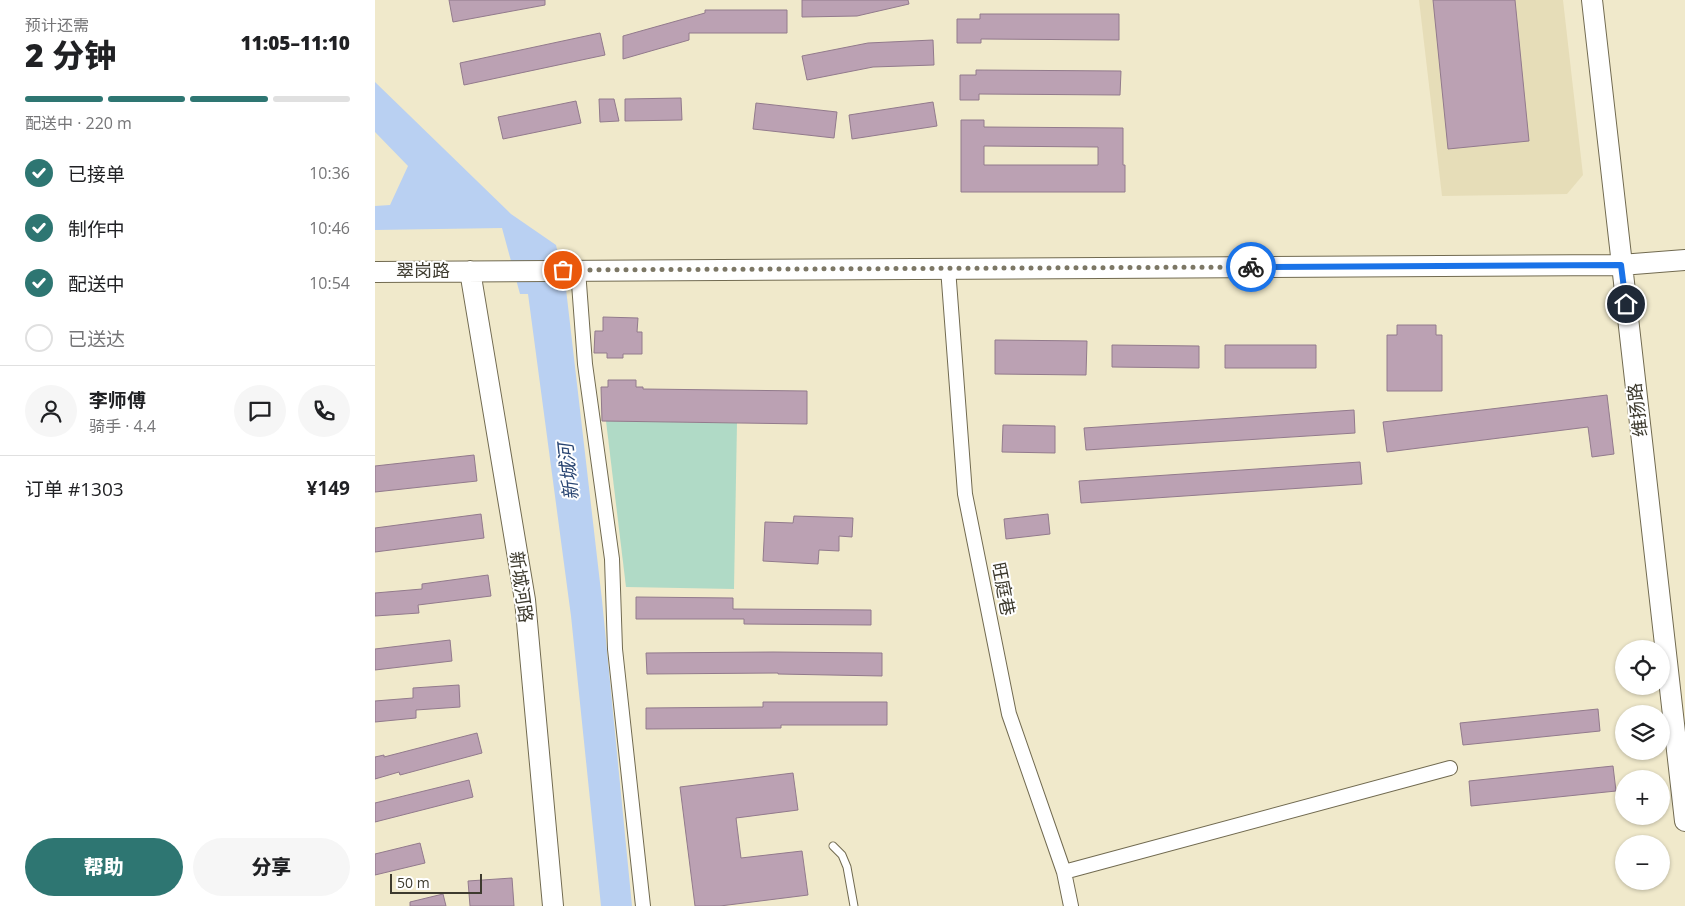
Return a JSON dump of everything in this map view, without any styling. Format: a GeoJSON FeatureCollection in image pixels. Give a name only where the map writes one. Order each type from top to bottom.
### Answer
{"type":"FeatureCollection","features":[{"type":"Feature","properties":{"kind":"street","name":"维扬路"},"geometry":{"type":"LineString","coordinates":[[1592,0],[1685,705]]}},
{"type":"Feature","properties":{"kind":"street","name":"维扬路"},"geometry":{"type":"LineString","coordinates":[[1603,0],[1627,264],[1685,821]]}},
{"type":"Feature","properties":{"kind":"street","name":"翠岗路"},"geometry":{"type":"LineString","coordinates":[[375,272],[1627,264],[1685,260]]}},
{"type":"Feature","properties":{"kind":"street","name":"旺庭巷"},"geometry":{"type":"LineString","coordinates":[[947,268],[965,494],[1009,714],[1064,872],[1071,906]]}},
{"type":"Feature","properties":{"kind":"street"},"geometry":{"type":"LineString","coordinates":[[570,270],[612,558],[615,649],[643,906]]}},
{"type":"Feature","properties":{"kind":"street","name":"新城河路"},"geometry":{"type":"LineString","coordinates":[[470,271],[525,600],[553,906]]}},
{"type":"Feature","properties":{"kind":"street"},"geometry":{"type":"LineString","coordinates":[[1064,872],[1450,768]]}},
{"type":"Feature","properties":{"kind":"lane"},"geometry":{"type":"LineString","coordinates":[[833,846],[842,855],[847,867],[855,906]]}},
{"type":"Feature","properties":{"kind":"shaded area"},"geometry":{"type":"Polygon","coordinates":[[[1419,0],[1563,0],[1583,175],[1567,194],[1442,196],[1419,0]]]}},
{"type":"Feature","properties":{"kind":"green space"},"geometry":{"type":"Polygon","coordinates":[[[606,421],[737,423],[734,589],[626,587],[606,421]]]}},
{"type":"Feature","properties":{"kind":"water","name":"新城河"},"geometry":{"type":"Polygon","coordinates":[[[375,82],[511,214],[556,245],[566,289],[602,600],[632,906],[601,906],[571,616],[528,294],[520,294],[502,228],[375,230],[375,206],[390,205],[408,166],[375,132],[375,82]]]}},
{"type":"Feature","properties":{"kind":"building"},"geometry":{"type":"Polygon","coordinates":[[[449,0],[545,0],[545,5],[453,22],[449,0]]]}},
{"type":"Feature","properties":{"kind":"building"},"geometry":{"type":"Polygon","coordinates":[[[802,0],[908,0],[909,4],[857,16],[802,17],[802,0]]]}},
{"type":"Feature","properties":{"kind":"building"},"geometry":{"type":"Polygon","coordinates":[[[1433,0],[1515,0],[1529,141],[1448,149],[1433,0]]]}},
{"type":"Feature","properties":{"kind":"building"},"geometry":{"type":"Polygon","coordinates":[[[705,10],[787,10],[787,33],[689,33],[689,40],[623,59],[623,36],[705,13],[705,10]]]}},
{"type":"Feature","properties":{"kind":"building"},"geometry":{"type":"Polygon","coordinates":[[[980,14],[1119,14],[1119,40],[981,39],[981,43],[957,43],[957,19],[980,19],[980,14]]]}},
{"type":"Feature","properties":{"kind":"building"},"geometry":{"type":"Polygon","coordinates":[[[600,33],[605,55],[464,85],[460,63],[600,33]]]}},
{"type":"Feature","properties":{"kind":"building"},"geometry":{"type":"Polygon","coordinates":[[[933,40],[934,65],[873,67],[807,80],[802,56],[868,43],[933,40]]]}},
{"type":"Feature","properties":{"kind":"building"},"geometry":{"type":"Polygon","coordinates":[[[976,70],[1121,71],[1120,95],[979,94],[979,100],[960,100],[960,75],[976,75],[976,70]]]}},
{"type":"Feature","properties":{"kind":"building"},"geometry":{"type":"Polygon","coordinates":[[[681,98],[682,120],[625,121],[625,99],[681,98]]]}},
{"type":"Feature","properties":{"kind":"building"},"geometry":{"type":"Polygon","coordinates":[[[599,99],[614,99],[619,121],[600,122],[599,99]]]}},
{"type":"Feature","properties":{"kind":"building"},"geometry":{"type":"Polygon","coordinates":[[[576,101],[581,123],[503,139],[498,117],[576,101]]]}},
{"type":"Feature","properties":{"kind":"building"},"geometry":{"type":"Polygon","coordinates":[[[933,102],[937,126],[852,139],[849,115],[933,102]]]}},
{"type":"Feature","properties":{"kind":"building"},"geometry":{"type":"Polygon","coordinates":[[[756,103],[837,112],[834,138],[753,129],[756,103]]]}},
{"type":"Feature","properties":{"kind":"building"},"geometry":{"type":"Polygon","coordinates":[[[961,120],[984,120],[984,127],[1123,128],[1125,192],[961,192],[961,120]],[[984,146],[984,165],[1098,165],[1098,147],[984,146]]]}},
{"type":"Feature","properties":{"kind":"building"},"geometry":{"type":"Polygon","coordinates":[[[603,317],[638,318],[637,332],[642,332],[642,354],[623,354],[623,358],[607,358],[607,353],[594,353],[595,331],[603,331],[603,317]]]}},
{"type":"Feature","properties":{"kind":"building"},"geometry":{"type":"Polygon","coordinates":[[[1397,325],[1436,325],[1436,335],[1442,335],[1442,391],[1387,391],[1387,335],[1397,335],[1397,325]]]}},
{"type":"Feature","properties":{"kind":"building"},"geometry":{"type":"Polygon","coordinates":[[[995,340],[1087,341],[1086,375],[995,374],[995,340]]]}},
{"type":"Feature","properties":{"kind":"building"},"geometry":{"type":"Polygon","coordinates":[[[1112,345],[1199,346],[1199,368],[1112,367],[1112,345]]]}},
{"type":"Feature","properties":{"kind":"building"},"geometry":{"type":"Polygon","coordinates":[[[1225,345],[1316,345],[1316,368],[1225,368],[1225,345]]]}},
{"type":"Feature","properties":{"kind":"building"},"geometry":{"type":"Polygon","coordinates":[[[608,380],[636,380],[636,387],[643,387],[643,389],[807,391],[807,424],[602,421],[601,387],[608,387],[608,380]]]}},
{"type":"Feature","properties":{"kind":"building"},"geometry":{"type":"Polygon","coordinates":[[[1607,395],[1614,454],[1592,457],[1588,427],[1387,452],[1383,422],[1607,395]]]}},
{"type":"Feature","properties":{"kind":"building"},"geometry":{"type":"Polygon","coordinates":[[[1354,410],[1355,433],[1086,450],[1084,428],[1354,410]]]}},
{"type":"Feature","properties":{"kind":"building"},"geometry":{"type":"Polygon","coordinates":[[[1003,425],[1055,426],[1055,453],[1002,452],[1003,425]]]}},
{"type":"Feature","properties":{"kind":"building"},"geometry":{"type":"Polygon","coordinates":[[[474,455],[477,481],[375,492],[375,466],[474,455]]]}},
{"type":"Feature","properties":{"kind":"building"},"geometry":{"type":"Polygon","coordinates":[[[1360,462],[1362,484],[1081,503],[1079,481],[1360,462]]]}},
{"type":"Feature","properties":{"kind":"building"},"geometry":{"type":"Polygon","coordinates":[[[481,514],[484,538],[375,552],[375,528],[481,514]]]}},
{"type":"Feature","properties":{"kind":"building"},"geometry":{"type":"Polygon","coordinates":[[[1048,514],[1050,534],[1006,539],[1004,519],[1048,514]]]}},
{"type":"Feature","properties":{"kind":"building"},"geometry":{"type":"Polygon","coordinates":[[[794,516],[853,518],[852,537],[839,536],[839,551],[819,550],[818,564],[763,561],[765,522],[793,523],[794,516]]]}},
{"type":"Feature","properties":{"kind":"building"},"geometry":{"type":"Polygon","coordinates":[[[488,575],[491,596],[418,605],[419,613],[375,616],[375,593],[422,589],[422,584],[488,575]]]}},
{"type":"Feature","properties":{"kind":"building"},"geometry":{"type":"Polygon","coordinates":[[[636,597],[733,598],[733,609],[871,610],[871,625],[744,624],[744,619],[636,619],[636,597]]]}},
{"type":"Feature","properties":{"kind":"building"},"geometry":{"type":"Polygon","coordinates":[[[450,640],[452,661],[375,670],[375,649],[450,640]]]}},
{"type":"Feature","properties":{"kind":"building"},"geometry":{"type":"Polygon","coordinates":[[[646,653],[882,653],[882,676],[778,673],[647,674],[646,653]]]}},
{"type":"Feature","properties":{"kind":"building"},"geometry":{"type":"Polygon","coordinates":[[[459,685],[460,707],[416,710],[416,718],[375,722],[375,701],[413,698],[413,688],[459,685]]]}},
{"type":"Feature","properties":{"kind":"building"},"geometry":{"type":"Polygon","coordinates":[[[763,702],[887,702],[887,725],[781,725],[781,728],[646,729],[646,708],[763,707],[763,702]]]}},
{"type":"Feature","properties":{"kind":"building"},"geometry":{"type":"Polygon","coordinates":[[[1598,709],[1600,731],[1463,745],[1460,723],[1598,709]]]}},
{"type":"Feature","properties":{"kind":"building"},"geometry":{"type":"Polygon","coordinates":[[[477,733],[482,753],[400,775],[399,772],[375,779],[375,757],[384,755],[384,757],[477,733]]]}},
{"type":"Feature","properties":{"kind":"building"},"geometry":{"type":"Polygon","coordinates":[[[1613,766],[1615,791],[1471,806],[1469,781],[1613,766]]]}},
{"type":"Feature","properties":{"kind":"building"},"geometry":{"type":"Polygon","coordinates":[[[793,773],[798,810],[736,818],[741,858],[802,851],[808,895],[720,906],[695,906],[680,787],[793,773]]]}},
{"type":"Feature","properties":{"kind":"building"},"geometry":{"type":"Polygon","coordinates":[[[469,780],[473,797],[375,822],[375,803],[469,780]]]}},
{"type":"Feature","properties":{"kind":"building"},"geometry":{"type":"Polygon","coordinates":[[[420,843],[425,863],[375,875],[375,854],[420,843]]]}},
{"type":"Feature","properties":{"kind":"building"},"geometry":{"type":"Polygon","coordinates":[[[512,878],[514,906],[470,906],[468,881],[512,878]]]}},
{"type":"Feature","properties":{"kind":"building"},"geometry":{"type":"Polygon","coordinates":[[[443,894],[446,906],[410,906],[410,902],[443,894]]]}},
{"type":"Feature","properties":{"kind":"way so far"},"geometry":{"type":"LineString","coordinates":[[563,270],[1251,267]]}},
{"type":"Feature","properties":{"kind":"route"},"geometry":{"type":"LineString","coordinates":[[1251,267],[1621,265],[1626,304]]}}]}
